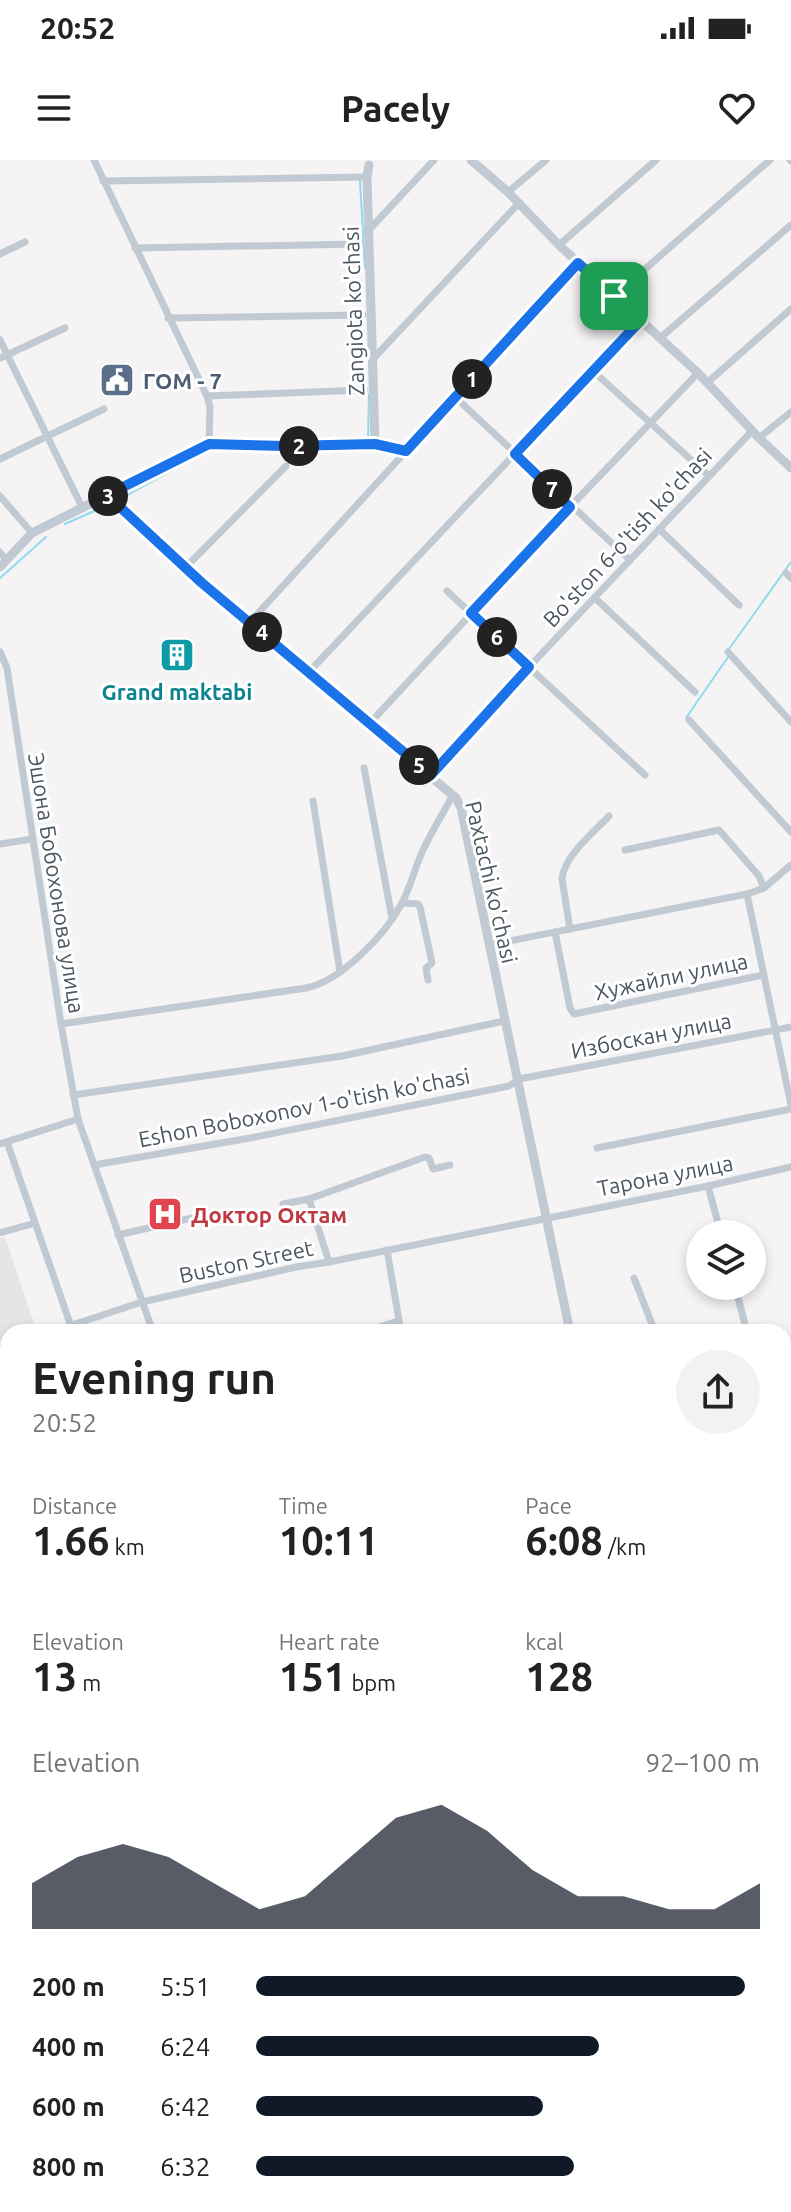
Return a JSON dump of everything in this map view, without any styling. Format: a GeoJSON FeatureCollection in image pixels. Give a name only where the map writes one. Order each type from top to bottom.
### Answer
{"type":"FeatureCollection","features":[{"type":"Feature","properties":{"kind":"street"},"geometry":{"type":"LineString","coordinates":[[94,160],[207,396],[210,407],[209,444]]}},
{"type":"Feature","properties":{"kind":"street"},"geometry":{"type":"LineString","coordinates":[[368,231],[434,160]]}},
{"type":"Feature","properties":{"kind":"street"},"geometry":{"type":"LineString","coordinates":[[471,160],[708,382],[791,468]]}},
{"type":"Feature","properties":{"kind":"street"},"geometry":{"type":"LineString","coordinates":[[508,192],[546,160]]}},
{"type":"Feature","properties":{"kind":"street"},"geometry":{"type":"LineString","coordinates":[[559,245],[656,160]]}},
{"type":"Feature","properties":{"kind":"street"},"geometry":{"type":"LineString","coordinates":[[614,296],[770,160]]}},
{"type":"Feature","properties":{"kind":"street","name":"Zangiota ko'chasi"},"geometry":{"type":"LineString","coordinates":[[369,165],[368,231],[375,444]]}},
{"type":"Feature","properties":{"kind":"street"},"geometry":{"type":"LineString","coordinates":[[103,181],[367,177]]}},
{"type":"Feature","properties":{"kind":"street"},"geometry":{"type":"LineString","coordinates":[[372,360],[519,203]]}},
{"type":"Feature","properties":{"kind":"street"},"geometry":{"type":"LineString","coordinates":[[660,338],[791,225]]}},
{"type":"Feature","properties":{"kind":"street"},"geometry":{"type":"LineString","coordinates":[[0,254],[25,242]]}},
{"type":"Feature","properties":{"kind":"street"},"geometry":{"type":"LineString","coordinates":[[135,248],[361,244]]}},
{"type":"Feature","properties":{"kind":"street"},"geometry":{"type":"LineString","coordinates":[[250,622],[578,263]]}},
{"type":"Feature","properties":{"kind":"street"},"geometry":{"type":"LineString","coordinates":[[708,382],[791,309]]}},
{"type":"Feature","properties":{"kind":"street"},"geometry":{"type":"LineString","coordinates":[[168,318],[363,315]]}},
{"type":"Feature","properties":{"kind":"street"},"geometry":{"type":"LineString","coordinates":[[309,672],[641,320]]}},
{"type":"Feature","properties":{"kind":"street"},"geometry":{"type":"LineString","coordinates":[[4,357],[65,328]]}},
{"type":"Feature","properties":{"kind":"street"},"geometry":{"type":"LineString","coordinates":[[0,340],[4,357],[82,507]]}},
{"type":"Feature","properties":{"kind":"street"},"geometry":{"type":"LineString","coordinates":[[593,371],[709,476]]}},
{"type":"Feature","properties":{"kind":"street"},"geometry":{"type":"LineString","coordinates":[[370,723],[698,373]]}},
{"type":"Feature","properties":{"kind":"street"},"geometry":{"type":"LineString","coordinates":[[207,396],[365,390]]}},
{"type":"Feature","properties":{"kind":"street"},"geometry":{"type":"LineString","coordinates":[[455,397],[630,560]]}},
{"type":"Feature","properties":{"kind":"street"},"geometry":{"type":"LineString","coordinates":[[0,459],[104,409]]}},
{"type":"Feature","properties":{"kind":"street","name":"Bo'ston 6-o'tish ko'chasi"},"geometry":{"type":"LineString","coordinates":[[431,775],[709,476],[756,434],[791,412]]}},
{"type":"Feature","properties":{"kind":"street"},"geometry":{"type":"LineString","coordinates":[[2,560],[32,533],[209,444],[375,444],[406,451]]}},
{"type":"Feature","properties":{"kind":"street"},"geometry":{"type":"LineString","coordinates":[[185,568],[286,466]]}},
{"type":"Feature","properties":{"kind":"street","name":"Paxtachi ko'chasi"},"geometry":{"type":"LineString","coordinates":[[107,495],[185,568],[431,775],[453,795],[461,808],[568,1324]]}},
{"type":"Feature","properties":{"kind":"street"},"geometry":{"type":"LineString","coordinates":[[0,496],[32,533]]}},
{"type":"Feature","properties":{"kind":"street"},"geometry":{"type":"LineString","coordinates":[[659,529],[739,605]]}},
{"type":"Feature","properties":{"kind":"street"},"geometry":{"type":"LineString","coordinates":[[447,591],[645,775]]}},
{"type":"Feature","properties":{"kind":"street"},"geometry":{"type":"LineString","coordinates":[[595,598],[695,692]]}},
{"type":"Feature","properties":{"kind":"street","name":"Эшона Бобохонова улица"},"geometry":{"type":"LineString","coordinates":[[0,652],[7,668],[78,1119],[150,1324]]}},
{"type":"Feature","properties":{"kind":"street"},"geometry":{"type":"LineString","coordinates":[[728,652],[791,722]]}},
{"type":"Feature","properties":{"kind":"street"},"geometry":{"type":"LineString","coordinates":[[689,720],[791,832]]}},
{"type":"Feature","properties":{"kind":"street"},"geometry":{"type":"LineString","coordinates":[[364,768],[392,918]]}},
{"type":"Feature","properties":{"kind":"street"},"geometry":{"type":"LineString","coordinates":[[61,1024],[318,986],[340,972],[392,918],[402,903],[422,851],[453,795]]}},
{"type":"Feature","properties":{"kind":"street"},"geometry":{"type":"LineString","coordinates":[[313,801],[340,972]]}},
{"type":"Feature","properties":{"kind":"street"},"geometry":{"type":"LineString","coordinates":[[570,929],[563,871],[609,816]]}},
{"type":"Feature","properties":{"kind":"street"},"geometry":{"type":"LineString","coordinates":[[625,850],[719,830],[759,876],[764,888]]}},
{"type":"Feature","properties":{"kind":"street"},"geometry":{"type":"LineString","coordinates":[[0,844],[32,839]]}},
{"type":"Feature","properties":{"kind":"street"},"geometry":{"type":"LineString","coordinates":[[489,945],[747,894],[764,888],[791,865]]}},
{"type":"Feature","properties":{"kind":"street"},"geometry":{"type":"LineString","coordinates":[[597,1148],[791,1107],[747,894]]}},
{"type":"Feature","properties":{"kind":"street"},"geometry":{"type":"LineString","coordinates":[[402,903],[418,904],[420,907],[432,965],[426,968],[428,980]]}},
{"type":"Feature","properties":{"kind":"street","name":"Хужайли улица"},"geometry":{"type":"LineString","coordinates":[[555,932],[570,1008],[574,1014],[763,975]]}},
{"type":"Feature","properties":{"kind":"street"},"geometry":{"type":"LineString","coordinates":[[73,1095],[342,1056],[504,1021]]}},
{"type":"Feature","properties":{"kind":"street","name":"Избоскан улица"},"geometry":{"type":"LineString","coordinates":[[519,1079],[791,1027]]}},
{"type":"Feature","properties":{"kind":"street","name":"Eshon Boboxonov 1-o'tish ko'chasi"},"geometry":{"type":"LineString","coordinates":[[94,1165],[250,1138],[509,1086],[519,1079]]}},
{"type":"Feature","properties":{"kind":"street"},"geometry":{"type":"LineString","coordinates":[[70,1324],[3,1143],[78,1119]]}},
{"type":"Feature","properties":{"kind":"street"},"geometry":{"type":"LineString","coordinates":[[283,1204],[309,1199],[427,1157],[433,1169],[450,1165]]}},
{"type":"Feature","properties":{"kind":"street","name":"Тарона улица"},"geometry":{"type":"LineString","coordinates":[[546,1217],[791,1167]]}},
{"type":"Feature","properties":{"kind":"street"},"geometry":{"type":"LineString","coordinates":[[708,1186],[717,1220]]}},
{"type":"Feature","properties":{"kind":"street"},"geometry":{"type":"LineString","coordinates":[[309,1199],[329,1262]]}},
{"type":"Feature","properties":{"kind":"street"},"geometry":{"type":"LineString","coordinates":[[118,1235],[196,1217]]}},
{"type":"Feature","properties":{"kind":"street","name":"Buston Street"},"geometry":{"type":"LineString","coordinates":[[85,1324],[142,1302],[296,1267],[546,1217]]}},
{"type":"Feature","properties":{"kind":"street"},"geometry":{"type":"LineString","coordinates":[[0,1233],[35,1223]]}},
{"type":"Feature","properties":{"kind":"street"},"geometry":{"type":"LineString","coordinates":[[387,1250],[399,1324]]}},
{"type":"Feature","properties":{"kind":"street"},"geometry":{"type":"LineString","coordinates":[[634,1278],[652,1324]]}},
{"type":"Feature","properties":{"kind":"street"},"geometry":{"type":"LineString","coordinates":[[739,1300],[745,1324]]}},
{"type":"Feature","properties":{"kind":"street"},"geometry":{"type":"LineString","coordinates":[[389,1324],[398,1321]]}},
{"type":"Feature","properties":{"kind":"shaded area"},"geometry":{"type":"Polygon","coordinates":[[[5,1237],[34,1324],[0,1324],[0,1238],[5,1237]]]}},
{"type":"Feature","properties":{"kind":"waterway"},"geometry":{"type":"LineString","coordinates":[[360,181],[365,268]]}},
{"type":"Feature","properties":{"kind":"waterway"},"geometry":{"type":"LineString","coordinates":[[368,440],[369,394]]}},
{"type":"Feature","properties":{"kind":"waterway"},"geometry":{"type":"LineString","coordinates":[[353,449],[368,449],[368,446]]}},
{"type":"Feature","properties":{"kind":"waterway"},"geometry":{"type":"LineString","coordinates":[[118,500],[211,449],[242,449]]}},
{"type":"Feature","properties":{"kind":"waterway"},"geometry":{"type":"LineString","coordinates":[[65,524],[101,508]]}},
{"type":"Feature","properties":{"kind":"waterway"},"geometry":{"type":"LineString","coordinates":[[0,578],[46,537]]}},
{"type":"Feature","properties":{"kind":"waterway"},"geometry":{"type":"LineString","coordinates":[[729,649],[791,562]]}},
{"type":"Feature","properties":{"kind":"waterway"},"geometry":{"type":"LineString","coordinates":[[686,718],[728,657]]}},
{"type":"Feature","properties":{"kind":"place","name":"ГОМ - 7"},"geometry":{"type":"Point","coordinates":[117,380]}},
{"type":"Feature","properties":{"kind":"place","name":"Grand maktabi"},"geometry":{"type":"Point","coordinates":[177,655]}},
{"type":"Feature","properties":{"kind":"place","name":"Доктор Октам"},"geometry":{"type":"Point","coordinates":[165,1214]}},
{"type":"Feature","properties":{"kind":"route"},"geometry":{"type":"LineString","coordinates":[[578,263],[614,296],[641,320],[515,454],[570,507],[471,613],[529,667],[431,775],[202,583],[107,495],[209,444],[375,444],[406,451],[578,263]]}}]}
